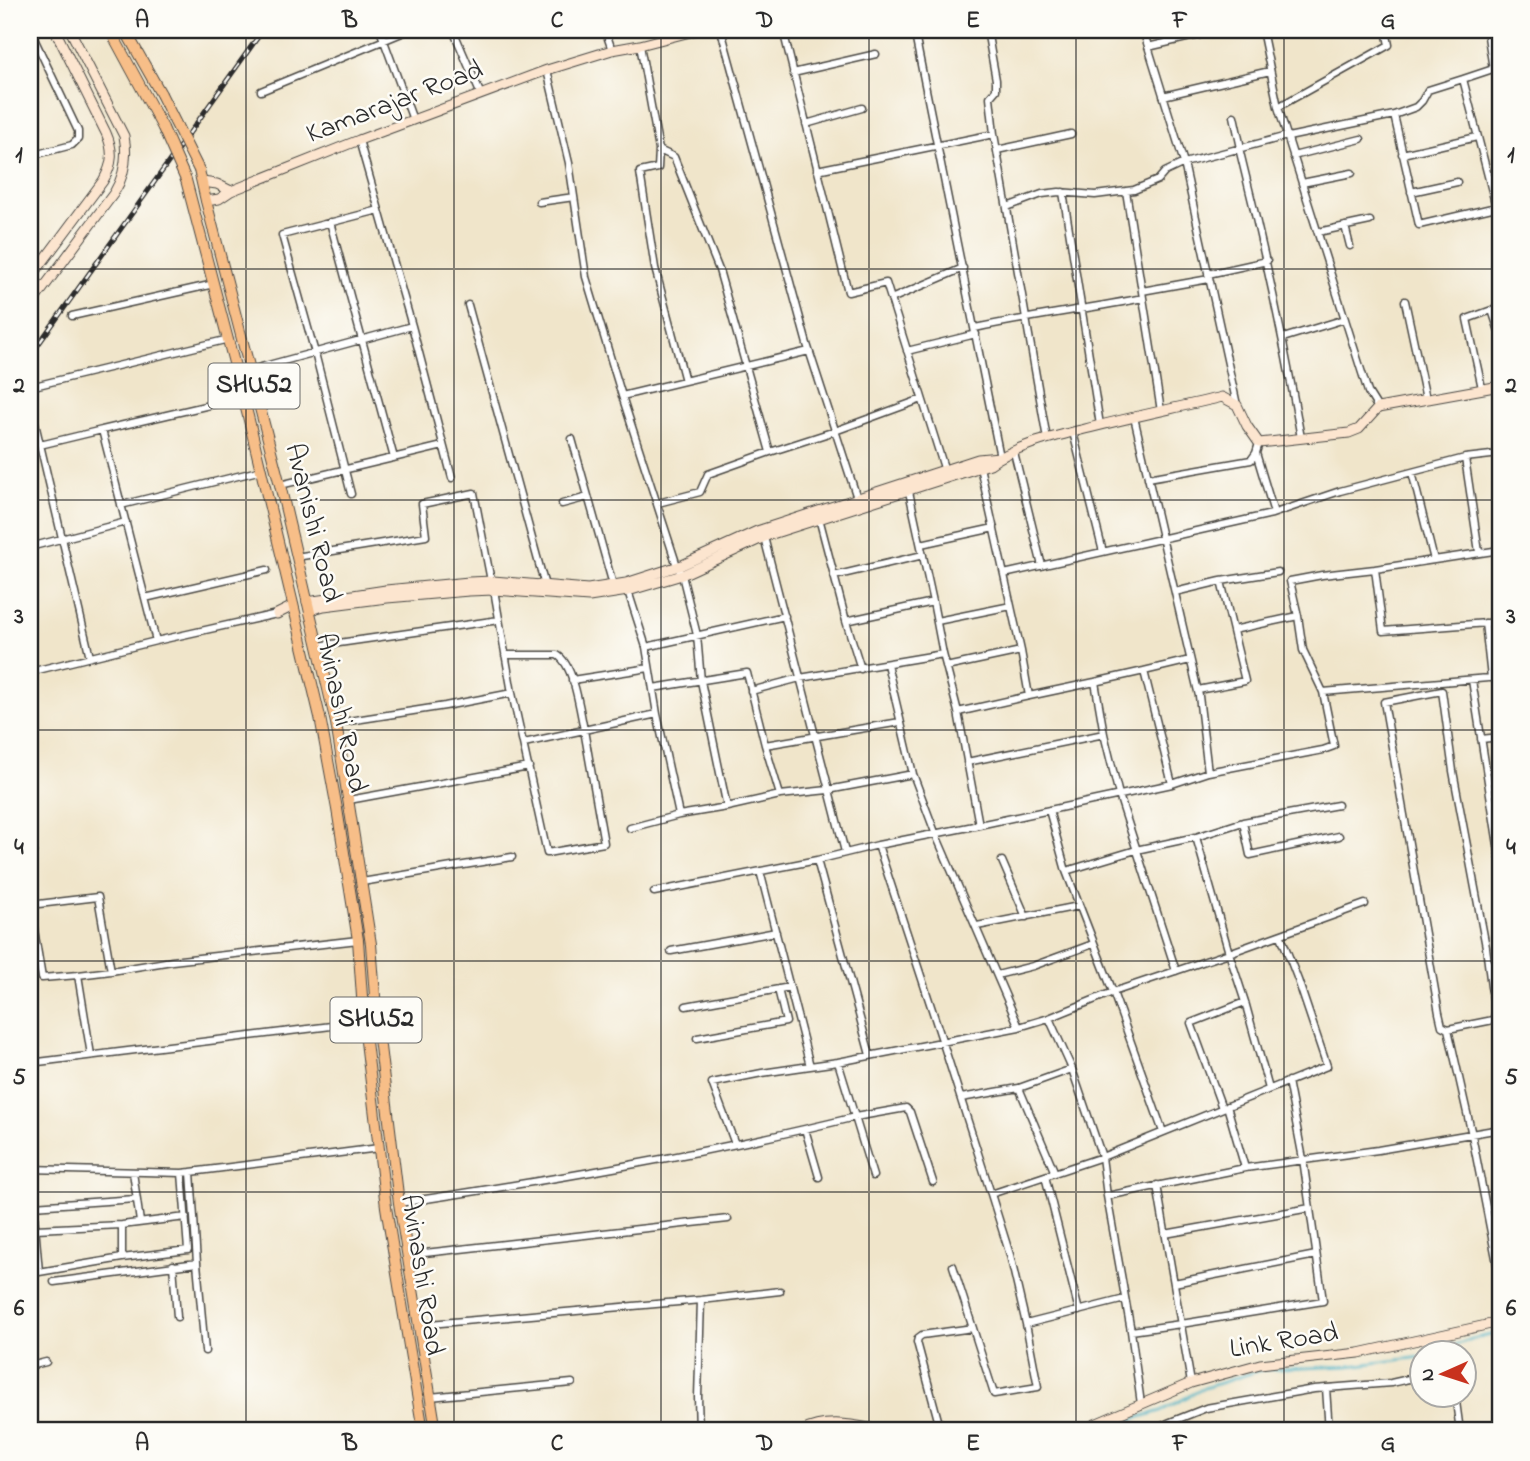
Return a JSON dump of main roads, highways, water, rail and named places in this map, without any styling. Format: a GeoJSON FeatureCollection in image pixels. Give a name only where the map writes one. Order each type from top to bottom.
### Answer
{"type":"FeatureCollection","features":[{"type":"Feature","properties":{"kind":"main road","name":"Avinashi Road"},"geometry":{"type":"LineString","coordinates":[[110,30],[163,128],[186,180],[244,397],[320,717],[358,940],[364,1022],[379,1148],[401,1305],[423,1431]]}},
{"type":"Feature","properties":{"kind":"main road","name":"Avanishi Road"},"geometry":{"type":"LineString","coordinates":[[125,30],[161,93],[199,170],[280,485],[336,723],[371,944],[377,1022],[399,1203],[436,1431]]}},
{"type":"Feature","properties":{"kind":"main road"},"geometry":{"type":"LineString","coordinates":[[230,344],[243,346]]}},
{"type":"Feature","properties":{"kind":"main road"},"geometry":{"type":"LineString","coordinates":[[248,416],[261,413]]}},
{"type":"Feature","properties":{"kind":"main road"},"geometry":{"type":"LineString","coordinates":[[331,780],[345,777]]}},
{"type":"Feature","properties":{"kind":"waterway"},"geometry":{"type":"LineString","coordinates":[[1477,1338],[1500,1333]]}},
{"type":"Feature","properties":{"kind":"waterway"},"geometry":{"type":"LineString","coordinates":[[1105,1431],[1110,1426],[1161,1411],[1204,1388],[1261,1370],[1349,1366],[1408,1359]]}},
{"type":"Feature","properties":{"kind":"railway"},"geometry":{"type":"LineString","coordinates":[[30,356],[263,30]]}}]}
